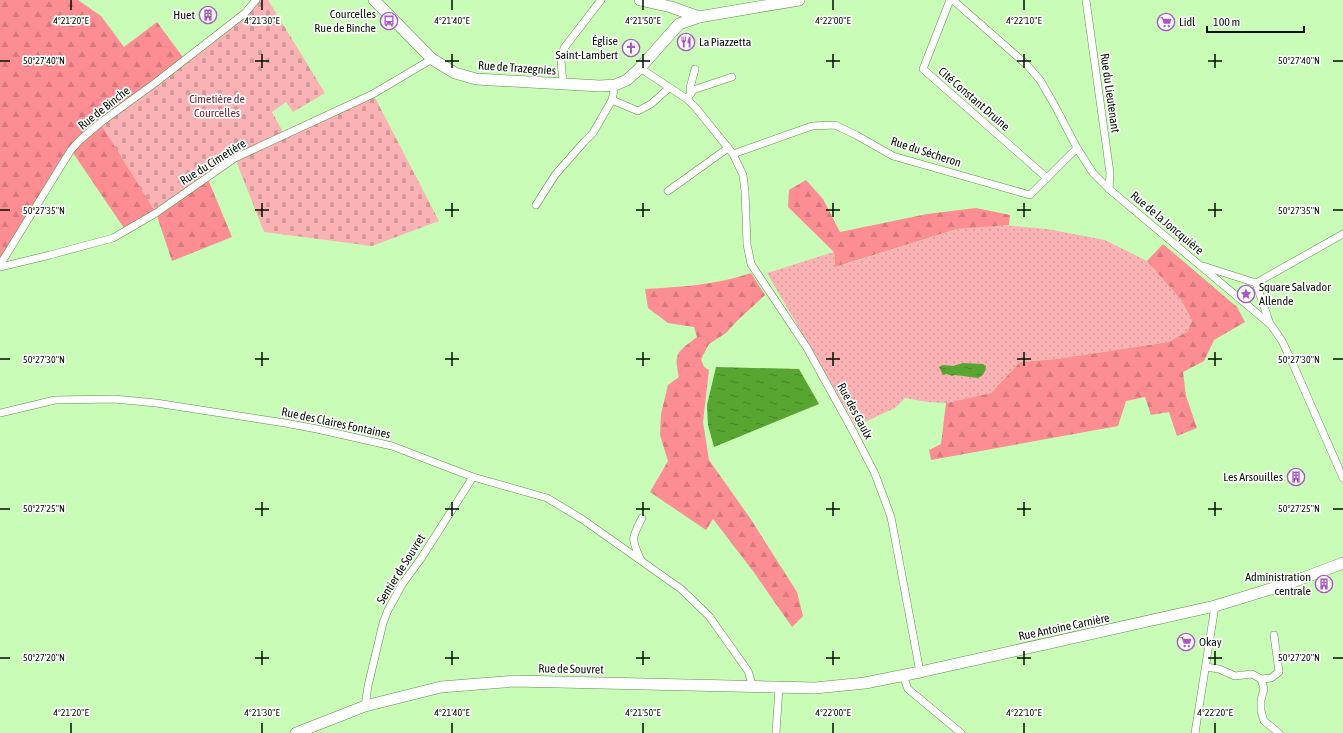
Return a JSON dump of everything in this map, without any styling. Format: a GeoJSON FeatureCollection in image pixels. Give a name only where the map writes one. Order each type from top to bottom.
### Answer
{"type":"FeatureCollection","features":[{"type":"Feature","properties":{"kind":"main road","name":"Rue de Trazegnies"},"geometry":{"type":"LineString","coordinates":[[374,0],[432,59],[455,73],[476,79],[600,86],[615,85]]}},
{"type":"Feature","properties":{"kind":"main road"},"geometry":{"type":"LineString","coordinates":[[640,0],[656,2],[699,17]]}},
{"type":"Feature","properties":{"kind":"main road"},"geometry":{"type":"LineString","coordinates":[[615,85],[627,80],[640,68],[679,24],[699,17],[799,0]]}},
{"type":"Feature","properties":{"kind":"main road","name":"Rue Antoine Carnière"},"geometry":{"type":"LineString","coordinates":[[920,672],[1215,606],[1290,583],[1343,563]]}},
{"type":"Feature","properties":{"kind":"main road","name":"Rue de Souvret"},"geometry":{"type":"LineString","coordinates":[[296,733],[365,706],[441,687],[515,682],[815,688],[865,683],[920,672]]}},
{"type":"Feature","properties":{"kind":"street","name":"Rue de Binche"},"geometry":{"type":"LineString","coordinates":[[0,266],[61,166],[80,140],[100,123],[245,13],[256,0]]}},
{"type":"Feature","properties":{"kind":"street"},"geometry":{"type":"LineString","coordinates":[[563,84],[561,60],[564,48],[601,0]]}},
{"type":"Feature","properties":{"kind":"street","name":"Cité Constant Druine"},"geometry":{"type":"LineString","coordinates":[[950,0],[923,69],[1047,178]]}},
{"type":"Feature","properties":{"kind":"street","name":"Rue de la Joncquière"},"geometry":{"type":"LineString","coordinates":[[953,0],[1027,65],[1040,80],[1077,148],[1093,173],[1109,189],[1271,326],[1282,340],[1343,478]]}},
{"type":"Feature","properties":{"kind":"street","name":"Rue du Lieutenant"},"geometry":{"type":"LineString","coordinates":[[1086,0],[1110,173],[1109,189]]}},
{"type":"Feature","properties":{"kind":"street","name":"Rue du Cimetière"},"geometry":{"type":"LineString","coordinates":[[0,266],[50,255],[113,238],[156,213],[235,158],[373,94],[432,59]]}},
{"type":"Feature","properties":{"kind":"street","name":"Rue des Gaulx"},"geometry":{"type":"LineString","coordinates":[[640,68],[669,88],[689,96],[696,108],[733,154],[743,175],[747,244],[751,264],[815,361],[875,474],[891,517],[920,672]]}},
{"type":"Feature","properties":{"kind":"street"},"geometry":{"type":"LineString","coordinates":[[689,96],[695,69]]}},
{"type":"Feature","properties":{"kind":"street"},"geometry":{"type":"LineString","coordinates":[[689,96],[693,90],[732,77]]}},
{"type":"Feature","properties":{"kind":"street"},"geometry":{"type":"LineString","coordinates":[[536,205],[555,174],[593,134],[612,100],[615,85]]}},
{"type":"Feature","properties":{"kind":"street"},"geometry":{"type":"LineString","coordinates":[[612,100],[638,111],[651,104],[669,88]]}},
{"type":"Feature","properties":{"kind":"street","name":"Rue du Sécheron"},"geometry":{"type":"LineString","coordinates":[[733,154],[812,126],[835,125],[893,156],[1030,195],[1077,148]]}},
{"type":"Feature","properties":{"kind":"street"},"geometry":{"type":"LineString","coordinates":[[668,190],[728,148]]}},
{"type":"Feature","properties":{"kind":"street"},"geometry":{"type":"LineString","coordinates":[[1200,265],[1256,283],[1343,234]]}},
{"type":"Feature","properties":{"kind":"street"},"geometry":{"type":"LineString","coordinates":[[1256,283],[1271,326]]}},
{"type":"Feature","properties":{"kind":"street","name":"Rue des Claires Fontaines"},"geometry":{"type":"LineString","coordinates":[[0,413],[55,400],[114,399],[156,403],[317,428],[392,446],[472,477],[547,498],[582,519],[681,589],[709,616],[748,671],[753,687]]}},
{"type":"Feature","properties":{"kind":"street","name":"Sentier de Souvret"},"geometry":{"type":"LineString","coordinates":[[365,706],[368,686],[383,624],[388,610],[403,584],[420,560],[472,477]]}},
{"type":"Feature","properties":{"kind":"street"},"geometry":{"type":"LineString","coordinates":[[642,518],[634,533],[633,542],[642,562]]}},
{"type":"Feature","properties":{"kind":"street"},"geometry":{"type":"LineString","coordinates":[[1195,733],[1215,606]]}},
{"type":"Feature","properties":{"kind":"street"},"geometry":{"type":"LineString","coordinates":[[1206,667],[1219,669],[1235,676],[1252,674],[1261,679],[1271,678],[1279,672],[1274,635]]}},
{"type":"Feature","properties":{"kind":"street"},"geometry":{"type":"LineString","coordinates":[[902,676],[908,689],[961,733]]}},
{"type":"Feature","properties":{"kind":"street"},"geometry":{"type":"LineString","coordinates":[[1261,679],[1264,689],[1261,700],[1261,711],[1264,721],[1279,733]]}},
{"type":"Feature","properties":{"kind":"street"},"geometry":{"type":"LineString","coordinates":[[776,733],[779,688]]}},
{"type":"Feature","properties":{"kind":"green space"},"geometry":{"type":"Polygon","coordinates":[[[0,0],[78,0],[101,16],[124,47],[157,22],[185,60],[207,177],[232,237],[172,261],[156,213],[126,231],[71,150],[0,265],[0,0]]]}},
{"type":"Feature","properties":{"kind":"green space","name":"Cimetière de Courcelles"},"geometry":{"type":"Polygon","coordinates":[[[256,0],[268,0],[325,93],[293,112],[286,102],[272,112],[284,134],[373,94],[439,221],[372,246],[264,232],[235,158],[156,213],[100,123],[256,0]]]}},
{"type":"Feature","properties":{"kind":"green space"},"geometry":{"type":"Polygon","coordinates":[[[806,180],[823,199],[840,232],[927,214],[976,208],[1010,215],[1009,225],[957,229],[835,267],[834,252],[788,207],[789,190],[806,180]]]}},
{"type":"Feature","properties":{"kind":"green space"},"geometry":{"type":"Polygon","coordinates":[[[1002,225],[1047,229],[1105,240],[1147,261],[1182,301],[1192,321],[1187,332],[1168,342],[1057,359],[1020,362],[991,393],[946,403],[905,398],[895,408],[856,426],[767,273],[834,252],[835,267],[957,229],[1002,225]]]}},
{"type":"Feature","properties":{"kind":"green space"},"geometry":{"type":"Polygon","coordinates":[[[1163,244],[1237,307],[1245,322],[1214,340],[1204,361],[1183,372],[1186,396],[1197,428],[1177,436],[1169,412],[1151,415],[1145,397],[1126,401],[1118,426],[931,460],[929,450],[941,444],[946,403],[991,393],[1020,362],[1057,359],[1168,342],[1187,332],[1192,321],[1182,301],[1147,261],[1163,244]]]}},
{"type":"Feature","properties":{"kind":"green space"},"geometry":{"type":"Polygon","coordinates":[[[751,273],[765,295],[726,333],[709,344],[701,359],[704,367],[709,370],[703,422],[709,460],[750,518],[797,592],[803,616],[792,627],[753,571],[713,519],[706,530],[650,492],[668,461],[660,435],[661,414],[668,385],[679,377],[677,357],[679,353],[685,346],[697,337],[694,327],[668,323],[648,308],[645,289],[712,283],[751,273]]]}},
{"type":"Feature","properties":{"kind":"water"},"geometry":{"type":"Polygon","coordinates":[[[963,363],[983,364],[986,366],[983,375],[978,378],[955,375],[952,376],[947,374],[943,375],[939,367],[943,365],[953,366],[963,363]]]}},
{"type":"Feature","properties":{"kind":"water"},"geometry":{"type":"Polygon","coordinates":[[[716,367],[799,369],[819,404],[714,447],[708,425],[707,405],[716,367]]]}},
{"type":"Feature","properties":{"kind":"place","name":"Huet"},"geometry":{"type":"Point","coordinates":[208,15]}},
{"type":"Feature","properties":{"kind":"place","name":"Courcelles Rue de Binche"},"geometry":{"type":"Point","coordinates":[389,21]}},
{"type":"Feature","properties":{"kind":"place","name":"Lidl"},"geometry":{"type":"Point","coordinates":[1166,22]}},
{"type":"Feature","properties":{"kind":"place","name":"La Piazzetta"},"geometry":{"type":"Point","coordinates":[686,42]}},
{"type":"Feature","properties":{"kind":"place","name":"Église Saint-Lambert"},"geometry":{"type":"Point","coordinates":[631,48]}},
{"type":"Feature","properties":{"kind":"place","name":"Square Salvador Allende"},"geometry":{"type":"Point","coordinates":[1246,294]}},
{"type":"Feature","properties":{"kind":"place","name":"Les Arsouilles"},"geometry":{"type":"Point","coordinates":[1296,477]}},
{"type":"Feature","properties":{"kind":"place","name":"Administration centrale"},"geometry":{"type":"Point","coordinates":[1324,584]}},
{"type":"Feature","properties":{"kind":"place","name":"Okay"},"geometry":{"type":"Point","coordinates":[1186,642]}}]}
